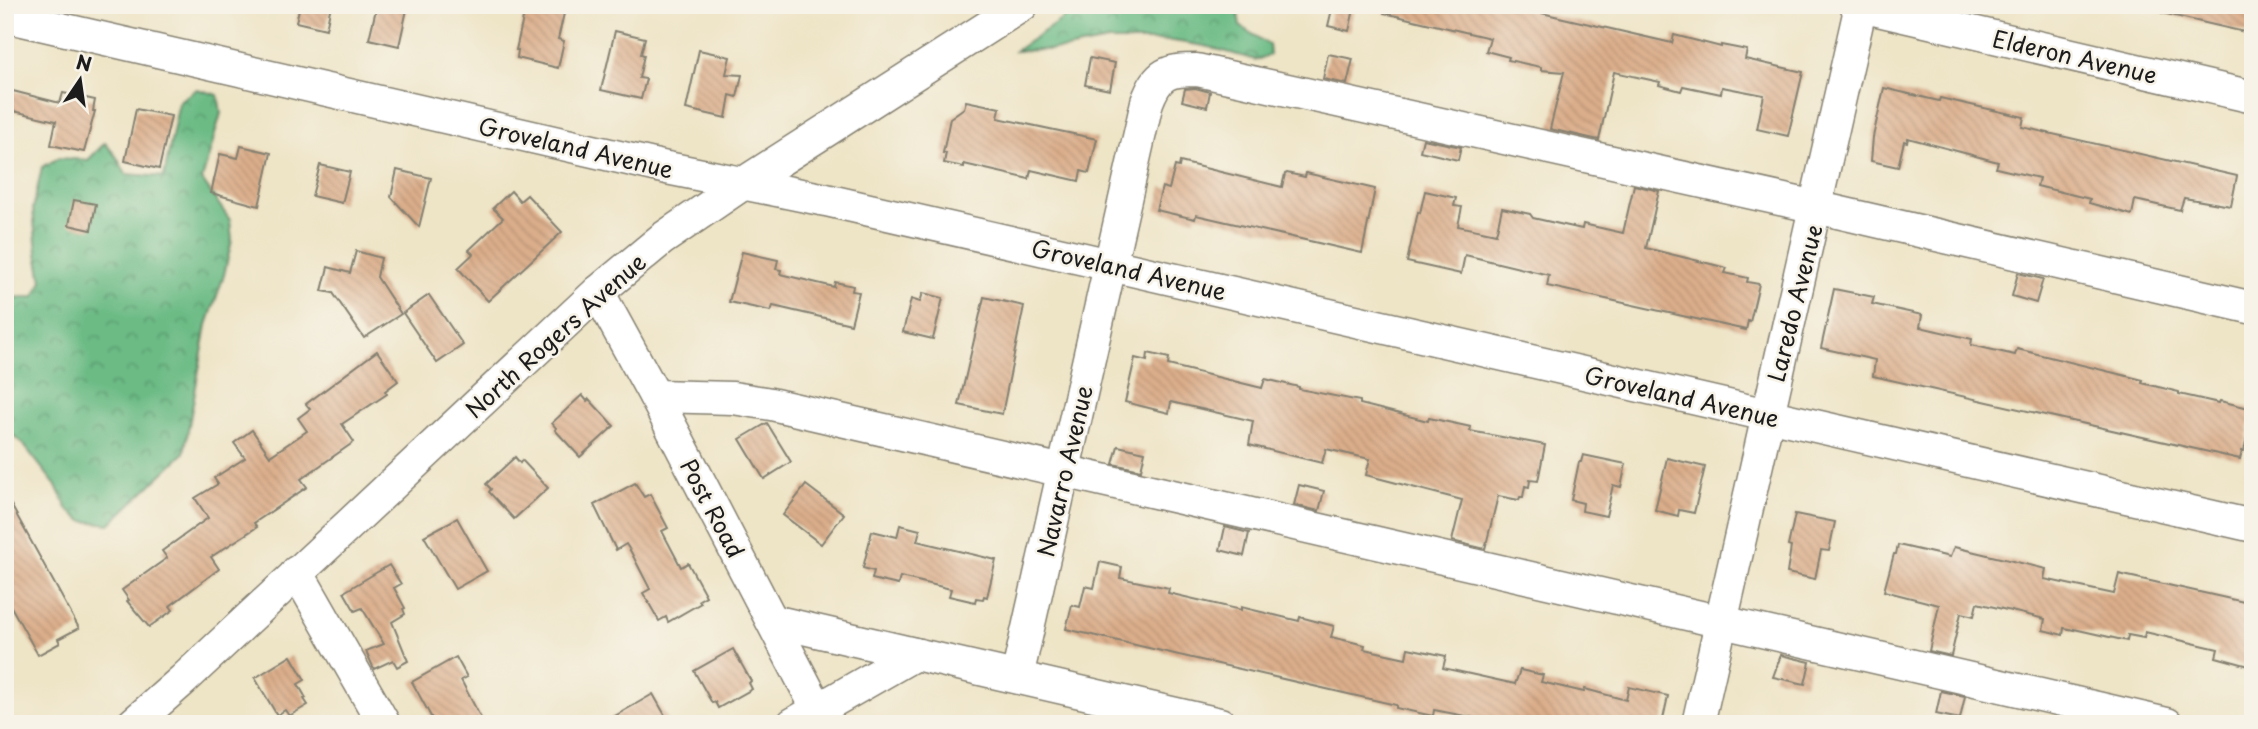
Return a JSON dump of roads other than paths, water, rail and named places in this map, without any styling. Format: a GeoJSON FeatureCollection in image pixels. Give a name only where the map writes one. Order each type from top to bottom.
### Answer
{"type":"FeatureCollection","features":[{"type":"Feature","properties":{"kind":"street","name":"North Rogers Avenue"},"geometry":{"type":"LineString","coordinates":[[133,724],[598,292],[662,239],[744,183],[1022,5]]}},
{"type":"Feature","properties":{"kind":"street","name":"Elderon Avenue"},"geometry":{"type":"LineString","coordinates":[[1860,6],[2253,97]]}},
{"type":"Feature","properties":{"kind":"street","name":"Laredo Avenue"},"geometry":{"type":"LineString","coordinates":[[1699,724],[1767,415],[1817,208],[1860,6]]}},
{"type":"Feature","properties":{"kind":"street","name":"Groveland Avenue"},"geometry":{"type":"LineString","coordinates":[[5,16],[667,168],[839,203],[2253,526]]}},
{"type":"Feature","properties":{"kind":"street","name":"Navarro Avenue"},"geometry":{"type":"LineString","coordinates":[[1017,677],[1147,103],[1153,85],[1165,74],[1179,70],[1197,70],[2253,308]]}},
{"type":"Feature","properties":{"kind":"street","name":"Post Road"},"geometry":{"type":"LineString","coordinates":[[598,292],[773,621],[813,719]]}},
{"type":"Feature","properties":{"kind":"street"},"geometry":{"type":"LineString","coordinates":[[654,396],[733,398],[771,404],[2167,724]]}},
{"type":"Feature","properties":{"kind":"street"},"geometry":{"type":"LineString","coordinates":[[297,572],[384,724]]}},
{"type":"Feature","properties":{"kind":"street"},"geometry":{"type":"LineString","coordinates":[[773,621],[1220,724]]}},
{"type":"Feature","properties":{"kind":"street"},"geometry":{"type":"LineString","coordinates":[[813,719],[915,654]]}}]}
